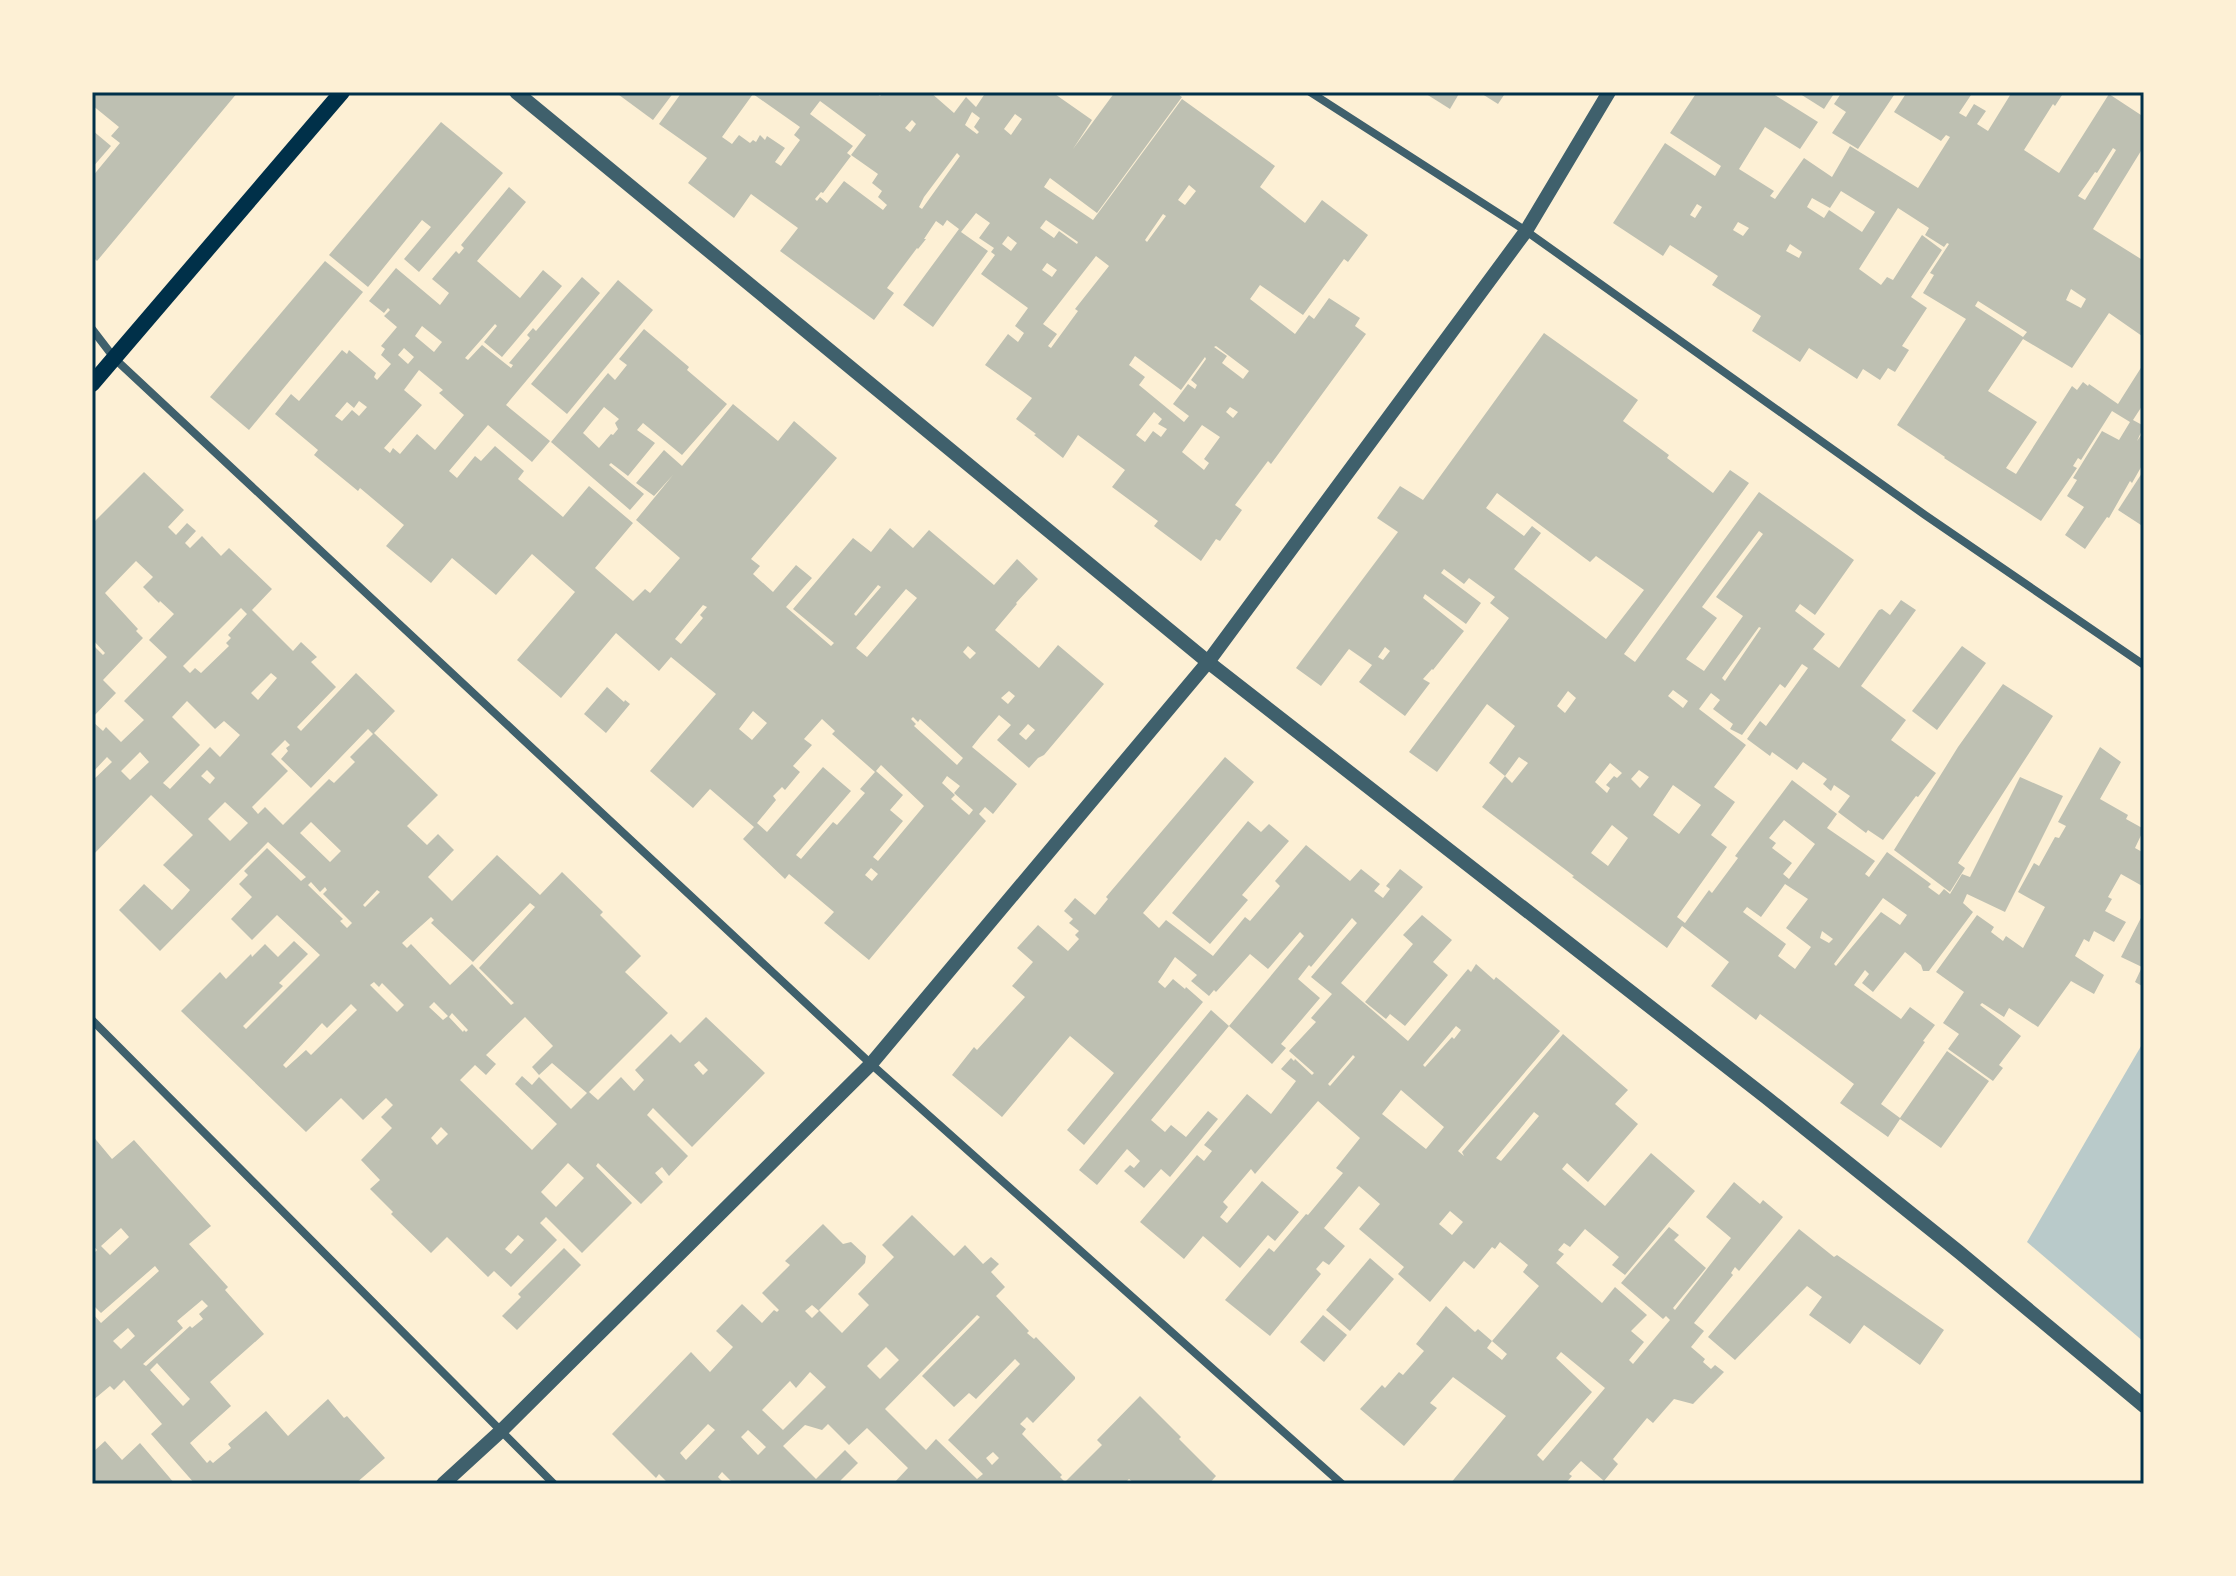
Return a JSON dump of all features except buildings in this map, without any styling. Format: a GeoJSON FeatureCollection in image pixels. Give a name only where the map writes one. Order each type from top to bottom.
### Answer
{"type":"FeatureCollection","features":[{"type":"Feature","properties":{"kind":"main road"},"geometry":{"type":"LineString","coordinates":[[92,384],[342,92]]}},
{"type":"Feature","properties":{"kind":"street"},"geometry":{"type":"LineString","coordinates":[[516,92],[1208,662],[1767,1098],[2144,1406]]}},
{"type":"Feature","properties":{"kind":"street"},"geometry":{"type":"LineString","coordinates":[[1310,92],[1526,231],[1925,515],[2144,665]]}},
{"type":"Feature","properties":{"kind":"street"},"geometry":{"type":"LineString","coordinates":[[443,1484],[502,1430],[871,1064],[1208,662],[1526,231],[1609,92]]}},
{"type":"Feature","properties":{"kind":"street"},"geometry":{"type":"LineString","coordinates":[[92,329],[115,359],[871,1064],[1342,1484]]}},
{"type":"Feature","properties":{"kind":"street"},"geometry":{"type":"LineString","coordinates":[[92,1020],[554,1484]]}},
{"type":"Feature","properties":{"kind":"shaded area"},"geometry":{"type":"Polygon","coordinates":[[[2144,1041],[2144,1342],[2027,1242],[2144,1041]]]}}]}
